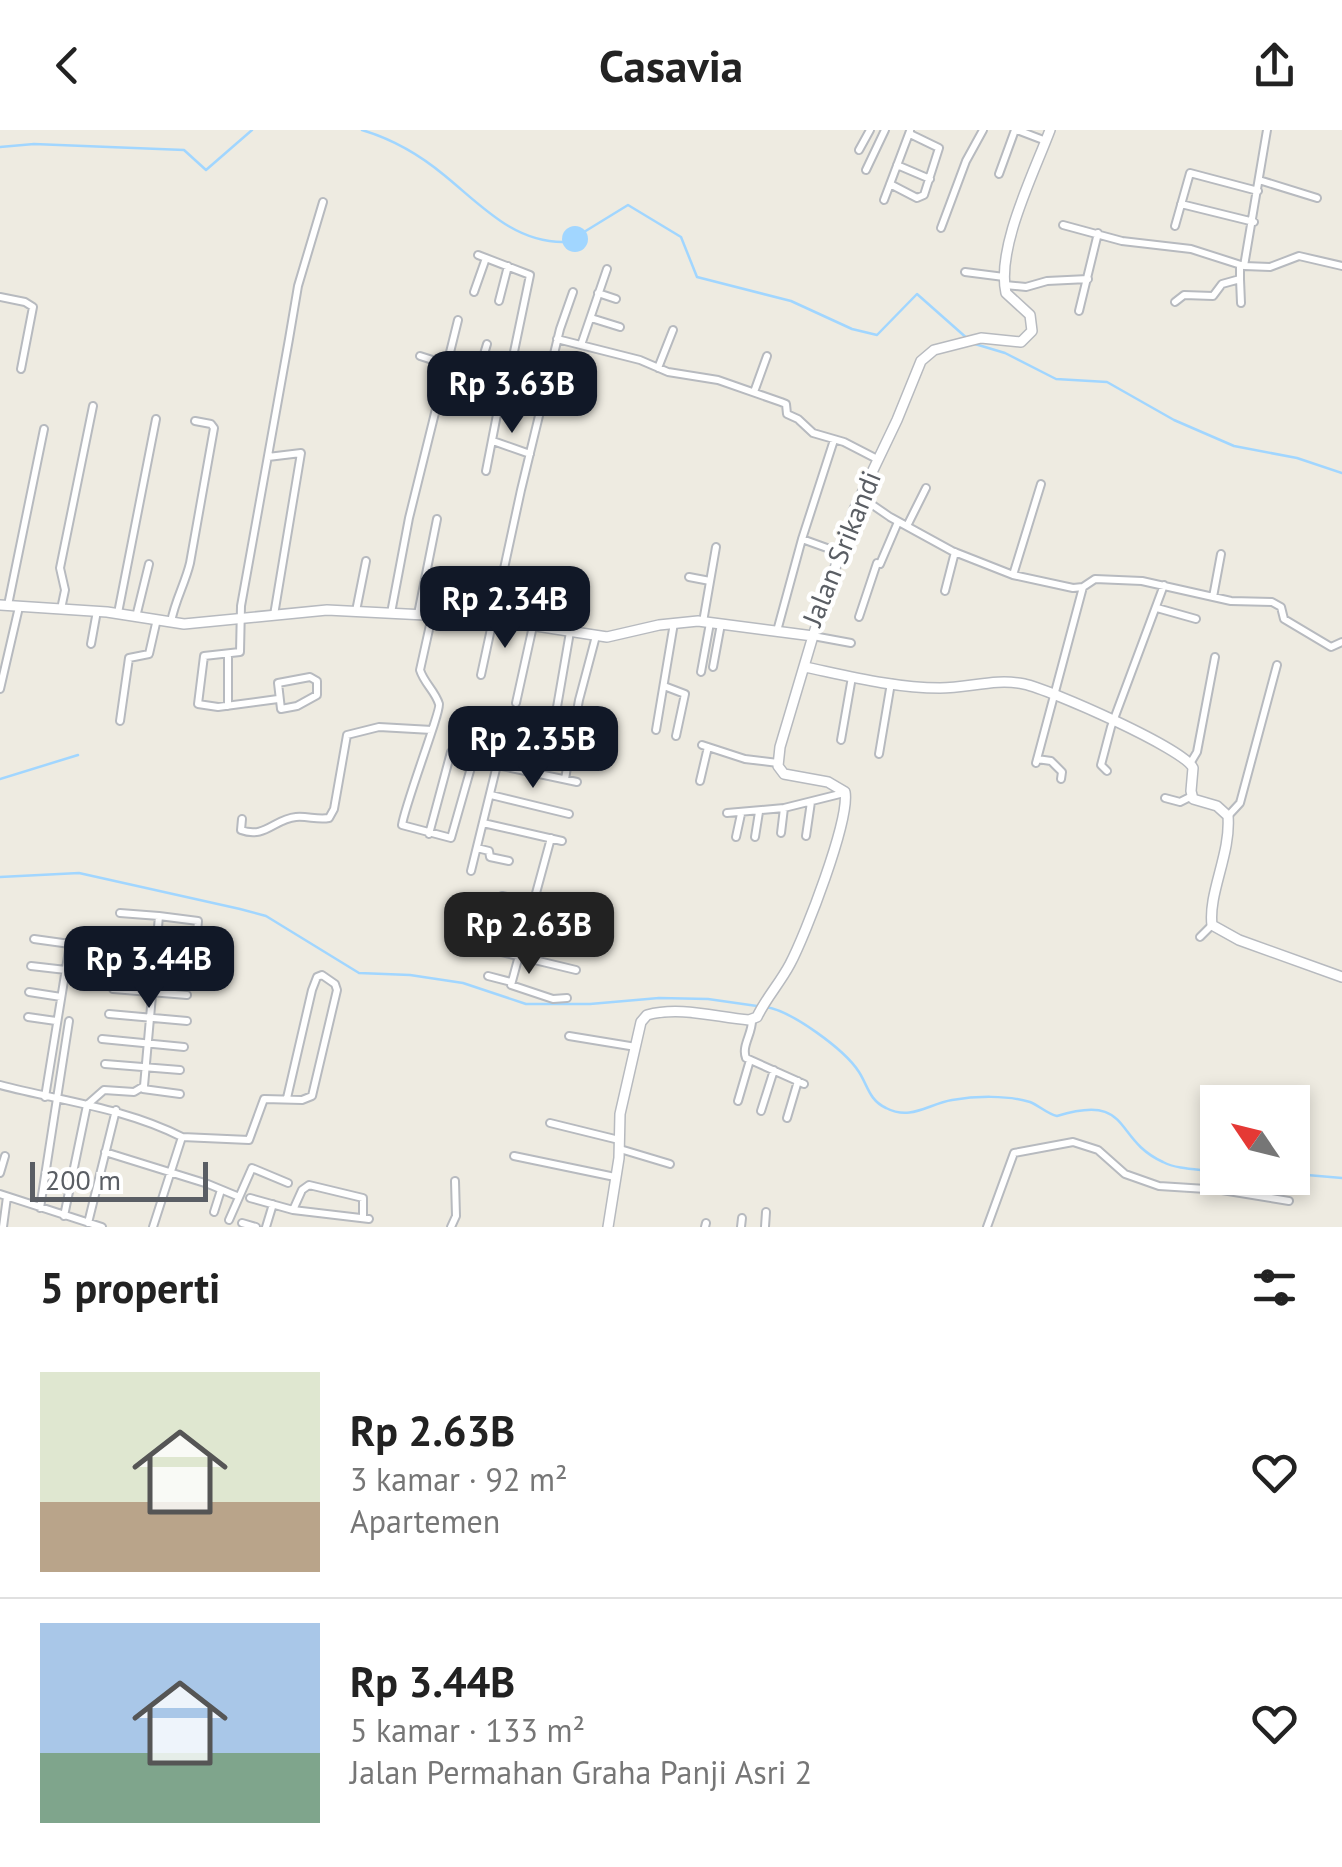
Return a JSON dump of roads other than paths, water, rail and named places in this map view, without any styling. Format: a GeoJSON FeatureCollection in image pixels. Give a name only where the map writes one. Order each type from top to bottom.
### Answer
{"type":"FeatureCollection","features":[{"type":"Feature","properties":{"kind":"street"},"geometry":{"type":"LineString","coordinates":[[859,150],[870,130]]}},
{"type":"Feature","properties":{"kind":"street"},"geometry":{"type":"LineString","coordinates":[[866,170],[885,130]]}},
{"type":"Feature","properties":{"kind":"street"},"geometry":{"type":"LineString","coordinates":[[941,228],[966,162],[983,130]]}},
{"type":"Feature","properties":{"kind":"street"},"geometry":{"type":"LineString","coordinates":[[998,174],[1016,130],[1046,141]]}},
{"type":"Feature","properties":{"kind":"street"},"geometry":{"type":"LineString","coordinates":[[1004,281],[1016,226],[1050,130]]}},
{"type":"Feature","properties":{"kind":"street"},"geometry":{"type":"LineString","coordinates":[[1241,303],[1240,279],[1254,222],[1267,130]]}},
{"type":"Feature","properties":{"kind":"street"},"geometry":{"type":"LineString","coordinates":[[884,200],[897,165],[910,132],[939,148],[922,198],[890,184]]}},
{"type":"Feature","properties":{"kind":"street"},"geometry":{"type":"LineString","coordinates":[[897,165],[930,179]]}},
{"type":"Feature","properties":{"kind":"street"},"geometry":{"type":"LineString","coordinates":[[1175,226],[1192,173],[1258,191]]}},
{"type":"Feature","properties":{"kind":"street"},"geometry":{"type":"LineString","coordinates":[[1260,180],[1316,198]]}},
{"type":"Feature","properties":{"kind":"street"},"geometry":{"type":"LineString","coordinates":[[278,698],[210,708],[198,704],[204,656],[240,652],[239,619],[298,286],[323,202]]}},
{"type":"Feature","properties":{"kind":"street"},"geometry":{"type":"LineString","coordinates":[[1180,204],[1254,222]]}},
{"type":"Feature","properties":{"kind":"street"},"geometry":{"type":"LineString","coordinates":[[1063,225],[1122,241],[1192,250],[1242,266],[1270,268],[1299,256],[1342,266]]}},
{"type":"Feature","properties":{"kind":"street"},"geometry":{"type":"LineString","coordinates":[[1079,311],[1098,233]]}},
{"type":"Feature","properties":{"kind":"street"},"geometry":{"type":"LineString","coordinates":[[474,292],[482,256],[530,274],[510,371]]}},
{"type":"Feature","properties":{"kind":"street"},"geometry":{"type":"LineString","coordinates":[[498,301],[508,266]]}},
{"type":"Feature","properties":{"kind":"street"},"geometry":{"type":"LineString","coordinates":[[581,346],[607,269]]}},
{"type":"Feature","properties":{"kind":"street"},"geometry":{"type":"LineString","coordinates":[[965,272],[1026,287],[1047,281],[1088,280]]}},
{"type":"Feature","properties":{"kind":"street"},"geometry":{"type":"LineString","coordinates":[[1176,302],[1184,295],[1213,296],[1222,284],[1240,279]]}},
{"type":"Feature","properties":{"kind":"street","name":"Jalan Srikandi"},"geometry":{"type":"LineString","coordinates":[[9,606],[118,613],[194,624],[316,610],[432,614],[596,636],[674,623],[711,623],[813,636],[838,552],[918,366],[931,352],[981,338],[1017,343],[1029,337],[1030,315],[1008,296],[1004,281]]}},
{"type":"Feature","properties":{"kind":"street"},"geometry":{"type":"LineString","coordinates":[[481,675],[558,334],[573,292]]}},
{"type":"Feature","properties":{"kind":"street"},"geometry":{"type":"LineString","coordinates":[[598,293],[616,300]]}},
{"type":"Feature","properties":{"kind":"street"},"geometry":{"type":"LineString","coordinates":[[0,297],[33,307],[21,369]]}},
{"type":"Feature","properties":{"kind":"street"},"geometry":{"type":"LineString","coordinates":[[591,318],[620,327]]}},
{"type":"Feature","properties":{"kind":"street"},"geometry":{"type":"LineString","coordinates":[[391,613],[458,320]]}},
{"type":"Feature","properties":{"kind":"street"},"geometry":{"type":"LineString","coordinates":[[658,368],[673,330]]}},
{"type":"Feature","properties":{"kind":"street"},"geometry":{"type":"LineString","coordinates":[[558,334],[581,346],[645,361],[675,374],[713,379],[786,404],[787,414],[798,419],[804,428],[877,459]]}},
{"type":"Feature","properties":{"kind":"street"},"geometry":{"type":"LineString","coordinates":[[475,384],[487,344]]}},
{"type":"Feature","properties":{"kind":"street"},"geometry":{"type":"LineString","coordinates":[[420,356],[445,364]]}},
{"type":"Feature","properties":{"kind":"street"},"geometry":{"type":"LineString","coordinates":[[754,392],[768,356]]}},
{"type":"Feature","properties":{"kind":"street"},"geometry":{"type":"LineString","coordinates":[[460,360],[549,379]]}},
{"type":"Feature","properties":{"kind":"street"},"geometry":{"type":"LineString","coordinates":[[486,470],[501,394]]}},
{"type":"Feature","properties":{"kind":"street"},"geometry":{"type":"LineString","coordinates":[[61,610],[65,590],[60,568],[93,406]]}},
{"type":"Feature","properties":{"kind":"street"},"geometry":{"type":"LineString","coordinates":[[118,613],[156,418]]}},
{"type":"Feature","properties":{"kind":"street"},"geometry":{"type":"LineString","coordinates":[[171,622],[190,563],[213,433],[211,424],[195,421]]}},
{"type":"Feature","properties":{"kind":"street"},"geometry":{"type":"LineString","coordinates":[[0,689],[7,654],[9,606],[44,429]]}},
{"type":"Feature","properties":{"kind":"street"},"geometry":{"type":"LineString","coordinates":[[493,440],[530,454]]}},
{"type":"Feature","properties":{"kind":"street"},"geometry":{"type":"LineString","coordinates":[[777,632],[834,440]]}},
{"type":"Feature","properties":{"kind":"street"},"geometry":{"type":"LineString","coordinates":[[268,458],[301,452],[274,616]]}},
{"type":"Feature","properties":{"kind":"street"},"geometry":{"type":"LineString","coordinates":[[1013,575],[1041,484]]}},
{"type":"Feature","properties":{"kind":"street"},"geometry":{"type":"LineString","coordinates":[[907,526],[926,488]]}},
{"type":"Feature","properties":{"kind":"street"},"geometry":{"type":"LineString","coordinates":[[860,496],[898,522],[955,552],[1013,575],[1054,586],[1083,587],[1096,579],[1272,602],[1281,607],[1286,622],[1318,642],[1331,647],[1342,642]]}},
{"type":"Feature","properties":{"kind":"street"},"geometry":{"type":"LineString","coordinates":[[418,614],[437,518]]}},
{"type":"Feature","properties":{"kind":"street"},"geometry":{"type":"LineString","coordinates":[[859,617],[876,563],[880,564],[898,522]]}},
{"type":"Feature","properties":{"kind":"street"},"geometry":{"type":"LineString","coordinates":[[802,539],[838,552]]}},
{"type":"Feature","properties":{"kind":"street"},"geometry":{"type":"LineString","coordinates":[[713,667],[710,581],[716,548]]}},
{"type":"Feature","properties":{"kind":"street"},"geometry":{"type":"LineString","coordinates":[[945,590],[955,552]]}},
{"type":"Feature","properties":{"kind":"street"},"geometry":{"type":"LineString","coordinates":[[1213,597],[1220,554]]}},
{"type":"Feature","properties":{"kind":"street"},"geometry":{"type":"LineString","coordinates":[[356,611],[366,561]]}},
{"type":"Feature","properties":{"kind":"street"},"geometry":{"type":"LineString","coordinates":[[136,617],[149,564]]}},
{"type":"Feature","properties":{"kind":"street"},"geometry":{"type":"LineString","coordinates":[[688,576],[710,581]]}},
{"type":"Feature","properties":{"kind":"street"},"geometry":{"type":"LineString","coordinates":[[1107,771],[1101,762],[1113,722],[1164,585]]}},
{"type":"Feature","properties":{"kind":"street"},"geometry":{"type":"LineString","coordinates":[[1061,779],[1062,772],[1054,763],[1036,761],[1083,587]]}},
{"type":"Feature","properties":{"kind":"street"},"geometry":{"type":"LineString","coordinates":[[532,626],[550,591]]}},
{"type":"Feature","properties":{"kind":"street"},"geometry":{"type":"LineString","coordinates":[[516,703],[532,626],[532,596]]}},
{"type":"Feature","properties":{"kind":"street"},"geometry":{"type":"LineString","coordinates":[[1157,608],[1196,619]]}},
{"type":"Feature","properties":{"kind":"street"},"geometry":{"type":"LineString","coordinates":[[91,644],[97,611]]}},
{"type":"Feature","properties":{"kind":"street"},"geometry":{"type":"LineString","coordinates":[[432,614],[420,664],[440,708],[402,822],[406,828],[451,838],[472,764]]}},
{"type":"Feature","properties":{"kind":"street"},"geometry":{"type":"LineString","coordinates":[[120,721],[129,658],[150,654],[157,620]]}},
{"type":"Feature","properties":{"kind":"street"},"geometry":{"type":"LineString","coordinates":[[656,730],[674,623]]}},
{"type":"Feature","properties":{"kind":"street"},"geometry":{"type":"LineString","coordinates":[[701,672],[711,623]]}},
{"type":"Feature","properties":{"kind":"street"},"geometry":{"type":"LineString","coordinates":[[557,707],[570,632]]}},
{"type":"Feature","properties":{"kind":"street"},"geometry":{"type":"LineString","coordinates":[[565,779],[579,700],[596,636]]}},
{"type":"Feature","properties":{"kind":"street"},"geometry":{"type":"LineString","coordinates":[[845,792],[828,782],[784,774],[778,763],[813,636],[851,643]]}},
{"type":"Feature","properties":{"kind":"street"},"geometry":{"type":"LineString","coordinates":[[228,654],[228,706]]}},
{"type":"Feature","properties":{"kind":"street"},"geometry":{"type":"LineString","coordinates":[[1200,937],[1212,925],[1211,912],[1228,843],[1228,816],[1224,809],[1200,803],[1192,796],[1191,762],[1198,747],[1214,657]]}},
{"type":"Feature","properties":{"kind":"street"},"geometry":{"type":"LineString","coordinates":[[1228,816],[1240,802],[1277,665]]}},
{"type":"Feature","properties":{"kind":"street"},"geometry":{"type":"LineString","coordinates":[[804,667],[940,688],[1011,682],[1037,688],[1191,762]]}},
{"type":"Feature","properties":{"kind":"street"},"geometry":{"type":"LineString","coordinates":[[840,740],[852,677]]}},
{"type":"Feature","properties":{"kind":"street"},"geometry":{"type":"LineString","coordinates":[[305,678],[316,681],[318,693],[312,700],[284,710],[278,698],[280,682],[305,678]]}},
{"type":"Feature","properties":{"kind":"street"},"geometry":{"type":"LineString","coordinates":[[879,754],[891,683]]}},
{"type":"Feature","properties":{"kind":"street"},"geometry":{"type":"LineString","coordinates":[[664,686],[686,694],[676,736]]}},
{"type":"Feature","properties":{"kind":"street"},"geometry":{"type":"LineString","coordinates":[[242,819],[241,830],[256,833],[293,818],[330,818],[336,804],[347,735],[390,726],[432,730]]}},
{"type":"Feature","properties":{"kind":"street"},"geometry":{"type":"LineString","coordinates":[[700,781],[705,746],[745,760],[778,763]]}},
{"type":"Feature","properties":{"kind":"street"},"geometry":{"type":"LineString","coordinates":[[428,834],[452,752]]}},
{"type":"Feature","properties":{"kind":"street"},"geometry":{"type":"LineString","coordinates":[[471,871],[498,765],[577,782]]}},
{"type":"Feature","properties":{"kind":"street"},"geometry":{"type":"LineString","coordinates":[[727,813],[784,808],[845,792]]}},
{"type":"Feature","properties":{"kind":"street"},"geometry":{"type":"LineString","coordinates":[[788,1118],[801,1083],[743,1055],[756,1016],[784,975],[802,938],[837,837],[845,792]]}},
{"type":"Feature","properties":{"kind":"street"},"geometry":{"type":"LineString","coordinates":[[491,795],[569,814]]}},
{"type":"Feature","properties":{"kind":"street"},"geometry":{"type":"LineString","coordinates":[[1165,798],[1180,802],[1192,796]]}},
{"type":"Feature","properties":{"kind":"street"},"geometry":{"type":"LineString","coordinates":[[806,836],[811,802]]}},
{"type":"Feature","properties":{"kind":"street"},"geometry":{"type":"LineString","coordinates":[[781,832],[784,808]]}},
{"type":"Feature","properties":{"kind":"street"},"geometry":{"type":"LineString","coordinates":[[756,837],[759,812]]}},
{"type":"Feature","properties":{"kind":"street"},"geometry":{"type":"LineString","coordinates":[[736,837],[740,814]]}},
{"type":"Feature","properties":{"kind":"street"},"geometry":{"type":"LineString","coordinates":[[483,822],[562,841]]}},
{"type":"Feature","properties":{"kind":"street"},"geometry":{"type":"LineString","coordinates":[[550,838],[511,985],[553,1000],[567,998]]}},
{"type":"Feature","properties":{"kind":"street"},"geometry":{"type":"LineString","coordinates":[[477,848],[489,851],[490,857],[509,862]]}},
{"type":"Feature","properties":{"kind":"street"},"geometry":{"type":"LineString","coordinates":[[502,896],[590,915]]}},
{"type":"Feature","properties":{"kind":"street"},"geometry":{"type":"LineString","coordinates":[[120,913],[194,919],[199,926],[195,944],[156,944],[121,938]]}},
{"type":"Feature","properties":{"kind":"street"},"geometry":{"type":"LineString","coordinates":[[142,1089],[159,916]]}},
{"type":"Feature","properties":{"kind":"street"},"geometry":{"type":"LineString","coordinates":[[495,922],[587,944]]}},
{"type":"Feature","properties":{"kind":"street"},"geometry":{"type":"LineString","coordinates":[[1212,925],[1239,940],[1342,976]]}},
{"type":"Feature","properties":{"kind":"street"},"geometry":{"type":"LineString","coordinates":[[34,938],[70,944],[45,1097]]}},
{"type":"Feature","properties":{"kind":"street"},"geometry":{"type":"LineString","coordinates":[[489,949],[576,970]]}},
{"type":"Feature","properties":{"kind":"street"},"geometry":{"type":"LineString","coordinates":[[115,964],[190,970]]}},
{"type":"Feature","properties":{"kind":"street"},"geometry":{"type":"LineString","coordinates":[[31,966],[66,970]]}},
{"type":"Feature","properties":{"kind":"street"},"geometry":{"type":"LineString","coordinates":[[0,1085],[116,1110],[182,1137],[249,1140],[264,1098],[302,1100],[312,1096],[336,990],[335,984],[322,976],[315,981],[308,1002],[287,1098]]}},
{"type":"Feature","properties":{"kind":"street"},"geometry":{"type":"LineString","coordinates":[[488,976],[512,982]]}},
{"type":"Feature","properties":{"kind":"street"},"geometry":{"type":"LineString","coordinates":[[114,989],[188,994]]}},
{"type":"Feature","properties":{"kind":"street"},"geometry":{"type":"LineString","coordinates":[[29,992],[61,997]]}},
{"type":"Feature","properties":{"kind":"street"},"geometry":{"type":"LineString","coordinates":[[608,1227],[620,1145],[620,1114],[641,1022],[652,1012],[756,1016]]}},
{"type":"Feature","properties":{"kind":"street"},"geometry":{"type":"LineString","coordinates":[[109,1014],[187,1021]]}},
{"type":"Feature","properties":{"kind":"street"},"geometry":{"type":"LineString","coordinates":[[28,1017],[56,1021]]}},
{"type":"Feature","properties":{"kind":"street"},"geometry":{"type":"LineString","coordinates":[[40,1208],[69,1021]]}},
{"type":"Feature","properties":{"kind":"street"},"geometry":{"type":"LineString","coordinates":[[569,1036],[636,1048]]}},
{"type":"Feature","properties":{"kind":"street"},"geometry":{"type":"LineString","coordinates":[[102,1039],[184,1047]]}},
{"type":"Feature","properties":{"kind":"street"},"geometry":{"type":"LineString","coordinates":[[738,1101],[750,1060]]}},
{"type":"Feature","properties":{"kind":"street"},"geometry":{"type":"LineString","coordinates":[[105,1064],[180,1070]]}},
{"type":"Feature","properties":{"kind":"street"},"geometry":{"type":"LineString","coordinates":[[761,1110],[774,1070]]}},
{"type":"Feature","properties":{"kind":"street"},"geometry":{"type":"LineString","coordinates":[[64,1216],[87,1105],[104,1090],[180,1094]]}},
{"type":"Feature","properties":{"kind":"street"},"geometry":{"type":"LineString","coordinates":[[88,1223],[116,1110]]}},
{"type":"Feature","properties":{"kind":"street"},"geometry":{"type":"LineString","coordinates":[[550,1123],[670,1164]]}},
{"type":"Feature","properties":{"kind":"street"},"geometry":{"type":"LineString","coordinates":[[153,1227],[182,1137]]}},
{"type":"Feature","properties":{"kind":"street"},"geometry":{"type":"LineString","coordinates":[[986,1227],[1014,1153],[1068,1141],[1094,1147],[1125,1174],[1159,1186],[1222,1190],[1289,1201]]}},
{"type":"Feature","properties":{"kind":"street"},"geometry":{"type":"LineString","coordinates":[[105,1152],[237,1196]]}},
{"type":"Feature","properties":{"kind":"street"},"geometry":{"type":"LineString","coordinates":[[0,1173],[5,1156]]}},
{"type":"Feature","properties":{"kind":"street"},"geometry":{"type":"LineString","coordinates":[[514,1156],[616,1177]]}},
{"type":"Feature","properties":{"kind":"street"},"geometry":{"type":"LineString","coordinates":[[229,1220],[252,1168],[288,1183]]}},
{"type":"Feature","properties":{"kind":"street"},"geometry":{"type":"LineString","coordinates":[[450,1227],[456,1216],[455,1181]]}},
{"type":"Feature","properties":{"kind":"street"},"geometry":{"type":"LineString","coordinates":[[250,1198],[293,1210],[366,1218],[363,1198],[309,1185],[302,1190],[293,1210]]}},
{"type":"Feature","properties":{"kind":"street"},"geometry":{"type":"LineString","coordinates":[[214,1212],[221,1189]]}},
{"type":"Feature","properties":{"kind":"street"},"geometry":{"type":"LineString","coordinates":[[3,1227],[4,1196],[102,1227]]}},
{"type":"Feature","properties":{"kind":"street"},"geometry":{"type":"LineString","coordinates":[[266,1227],[273,1204]]}},
{"type":"Feature","properties":{"kind":"street"},"geometry":{"type":"LineString","coordinates":[[765,1227],[766,1212]]}},
{"type":"Feature","properties":{"kind":"street"},"geometry":{"type":"LineString","coordinates":[[242,1223],[256,1227]]}},
{"type":"Feature","properties":{"kind":"water"},"geometry":{"type":"Polygon","coordinates":[[[575,226],[584,230],[588,239],[584,248],[575,252],[566,248],[562,239],[566,230],[575,226]]]}},
{"type":"Feature","properties":{"kind":"waterway"},"geometry":{"type":"LineString","coordinates":[[0,147],[34,144],[184,150],[206,170],[252,130]]}},
{"type":"Feature","properties":{"kind":"waterway"},"geometry":{"type":"LineString","coordinates":[[362,130],[415,154],[513,229],[563,242]]}},
{"type":"Feature","properties":{"kind":"waterway"},"geometry":{"type":"LineString","coordinates":[[584,232],[628,205],[681,237],[697,277],[791,301],[852,329],[877,335],[917,294],[969,340]]}},
{"type":"Feature","properties":{"kind":"waterway"},"geometry":{"type":"LineString","coordinates":[[975,344],[1005,353],[1056,379],[1107,382],[1174,420],[1234,446],[1297,458],[1342,473]]}},
{"type":"Feature","properties":{"kind":"waterway"},"geometry":{"type":"LineString","coordinates":[[0,779],[78,755]]}},
{"type":"Feature","properties":{"kind":"waterway"},"geometry":{"type":"LineString","coordinates":[[0,877],[79,873],[240,909],[266,916],[359,973],[463,983],[526,1004],[659,998],[757,1006]]}},
{"type":"Feature","properties":{"kind":"waterway"},"geometry":{"type":"LineString","coordinates":[[765,1007],[789,1015],[830,1043],[852,1063],[876,1101],[895,1112],[912,1112],[952,1100],[991,1097],[1030,1102],[1057,1116],[1098,1110],[1110,1114],[1147,1152],[1163,1162],[1200,1170]]}},
{"type":"Feature","properties":{"kind":"waterway"},"geometry":{"type":"LineString","coordinates":[[1310,1175],[1342,1178]]}}]}
